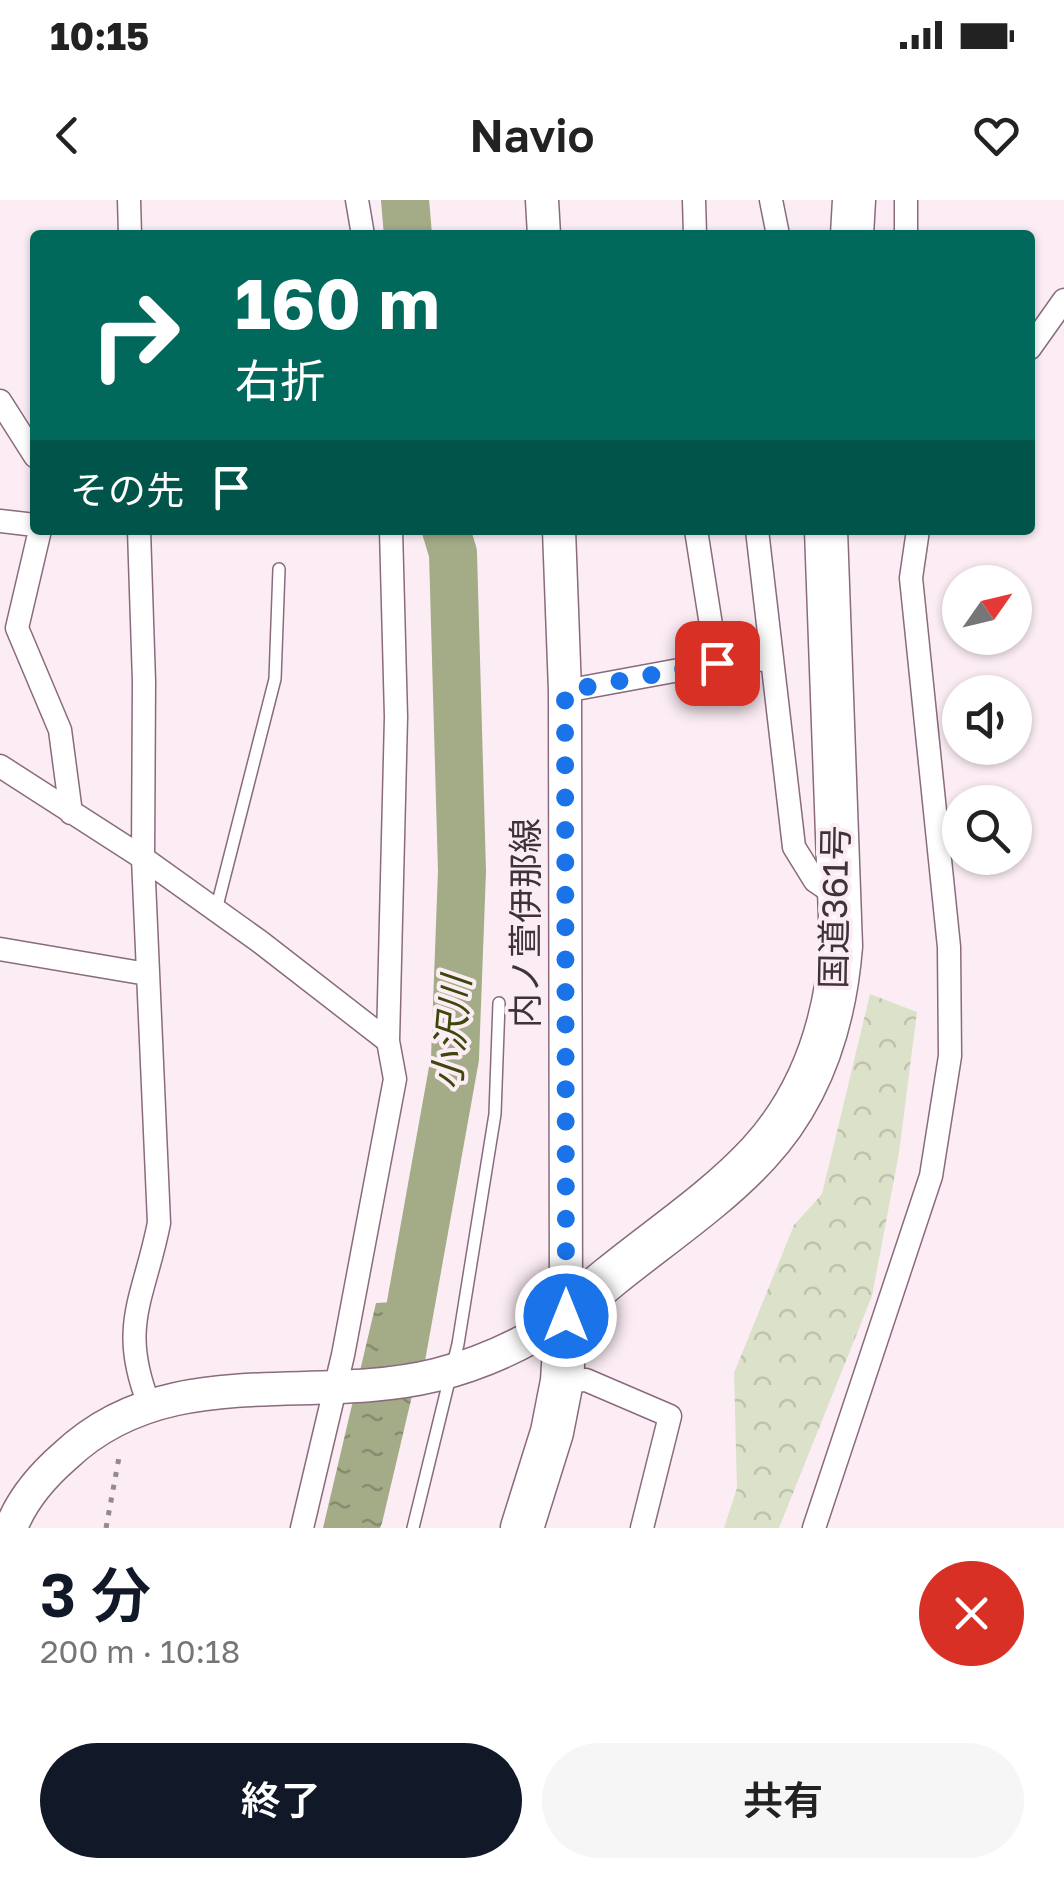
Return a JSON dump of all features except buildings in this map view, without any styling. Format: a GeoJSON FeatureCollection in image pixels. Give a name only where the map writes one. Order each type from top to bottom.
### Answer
{"type":"FeatureCollection","features":[{"type":"Feature","properties":{"kind":"highway"},"geometry":{"type":"LineString","coordinates":[[852,230],[854,200]]}},
{"type":"Feature","properties":{"kind":"highway","name":"国道361号"},"geometry":{"type":"LineString","coordinates":[[566,1316],[594,1288],[717,1193],[759,1153],[784,1121],[824,1046],[837,996],[841,946],[826,535]]}},
{"type":"Feature","properties":{"kind":"highway"},"geometry":{"type":"LineString","coordinates":[[522,1528],[552,1432],[562,1380],[566,1316]]}},
{"type":"Feature","properties":{"kind":"main road"},"geometry":{"type":"LineString","coordinates":[[542,200],[544,230]]}},
{"type":"Feature","properties":{"kind":"main road","name":"内ノ萱伊那線"},"geometry":{"type":"LineString","coordinates":[[558,535],[565,691],[566,1316]]}},
{"type":"Feature","properties":{"kind":"main road"},"geometry":{"type":"LineString","coordinates":[[10,1528],[40,1478],[78,1443],[107,1422],[149,1404],[224,1392],[344,1387],[443,1373],[526,1344],[566,1316]]}},
{"type":"Feature","properties":{"kind":"street"},"geometry":{"type":"LineString","coordinates":[[129,200],[130,230]]}},
{"type":"Feature","properties":{"kind":"street"},"geometry":{"type":"LineString","coordinates":[[357,200],[361,230]]}},
{"type":"Feature","properties":{"kind":"street"},"geometry":{"type":"LineString","coordinates":[[694,200],[695,230]]}},
{"type":"Feature","properties":{"kind":"street"},"geometry":{"type":"LineString","coordinates":[[770,200],[777,230]]}},
{"type":"Feature","properties":{"kind":"street"},"geometry":{"type":"LineString","coordinates":[[906,200],[906,230]]}},
{"type":"Feature","properties":{"kind":"street"},"geometry":{"type":"LineString","coordinates":[[1035,341],[1064,300]]}},
{"type":"Feature","properties":{"kind":"street"},"geometry":{"type":"LineString","coordinates":[[0,401],[30,448]]}},
{"type":"Feature","properties":{"kind":"street"},"geometry":{"type":"LineString","coordinates":[[0,521],[30,527]]}},
{"type":"Feature","properties":{"kind":"street"},"geometry":{"type":"LineString","coordinates":[[37,535],[18,628],[60,730],[70,813]]}},
{"type":"Feature","properties":{"kind":"street"},"geometry":{"type":"LineString","coordinates":[[139,535],[144,682],[143,858],[159,1224],[134,1316],[132,1340],[136,1372],[149,1404]]}},
{"type":"Feature","properties":{"kind":"street"},"geometry":{"type":"LineString","coordinates":[[302,1528],[344,1387],[395,1079],[388,1041],[396,717],[390,535]]}},
{"type":"Feature","properties":{"kind":"street"},"geometry":{"type":"LineString","coordinates":[[697,535],[717,663]]}},
{"type":"Feature","properties":{"kind":"street"},"geometry":{"type":"LineString","coordinates":[[759,535],[794,847],[815,881],[840,898]]}},
{"type":"Feature","properties":{"kind":"street"},"geometry":{"type":"LineString","coordinates":[[814,1528],[931,1176],[950,1056],[948,947],[911,578],[917,535]]}},
{"type":"Feature","properties":{"kind":"street"},"geometry":{"type":"LineString","coordinates":[[565,691],[717,663],[771,658]]}},
{"type":"Feature","properties":{"kind":"street"},"geometry":{"type":"LineString","coordinates":[[0,766],[143,858],[388,1041]]}},
{"type":"Feature","properties":{"kind":"street"},"geometry":{"type":"LineString","coordinates":[[0,949],[148,974]]}},
{"type":"Feature","properties":{"kind":"street"},"geometry":{"type":"LineString","coordinates":[[562,1380],[586,1380],[670,1416],[642,1528]]}},
{"type":"Feature","properties":{"kind":"lane"},"geometry":{"type":"LineString","coordinates":[[216,910],[274,679],[279,568]]}},
{"type":"Feature","properties":{"kind":"lane"},"geometry":{"type":"LineString","coordinates":[[414,1528],[495,1114],[499,1003]]}},
{"type":"Feature","properties":{"kind":"path"},"geometry":{"type":"LineString","coordinates":[[106,1528],[122,1444]]}},
{"type":"Feature","properties":{"kind":"green space"},"geometry":{"type":"Polygon","coordinates":[[[870,994],[917,1012],[899,1153],[872,1296],[779,1528],[724,1528],[737,1488],[734,1373],[794,1225],[822,1194],[870,994]]]}},
{"type":"Feature","properties":{"kind":"water"},"geometry":{"type":"Polygon","coordinates":[[[394,1302],[432,1311],[382,1523],[380,1528],[323,1528],[376,1303],[394,1302]]]}},
{"type":"Feature","properties":{"kind":"waterway","name":"小沢川"},"geometry":{"type":"LineString","coordinates":[[405,200],[408,230]]}},
{"type":"Feature","properties":{"kind":"waterway","name":"小沢川"},"geometry":{"type":"LineString","coordinates":[[399,1370],[455,1058],[462,871],[453,553],[448,535]]}},
{"type":"Feature","properties":{"kind":"route"},"geometry":{"type":"LineString","coordinates":[[566,1316],[565,691],[717,663]]}}]}
